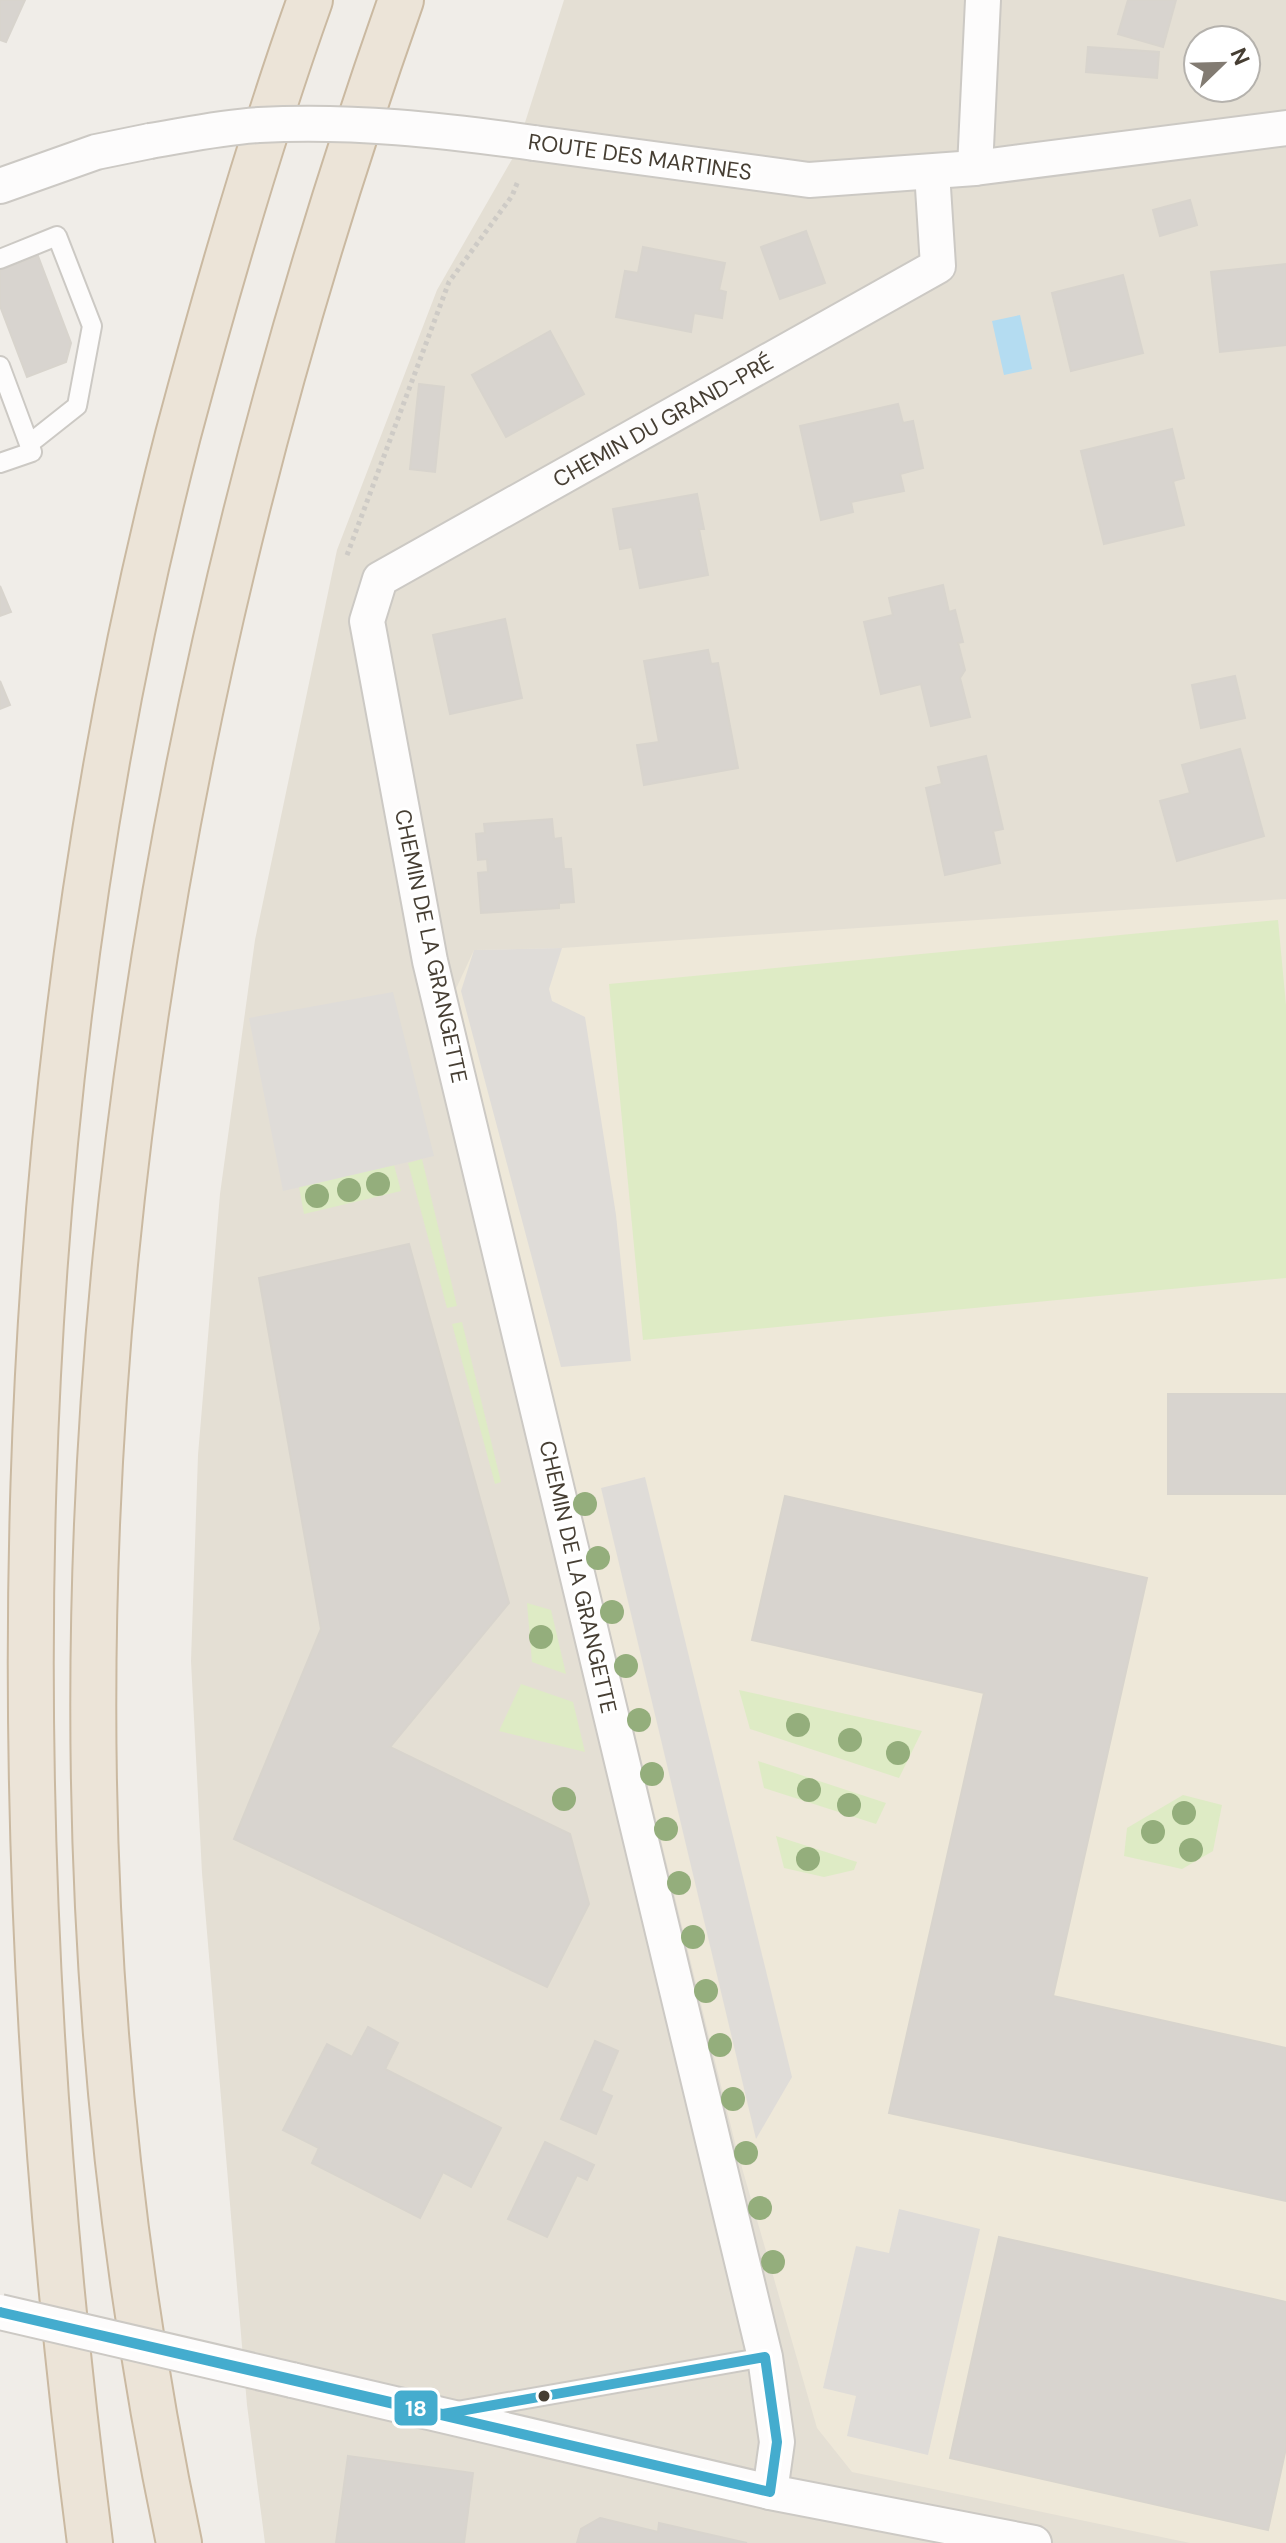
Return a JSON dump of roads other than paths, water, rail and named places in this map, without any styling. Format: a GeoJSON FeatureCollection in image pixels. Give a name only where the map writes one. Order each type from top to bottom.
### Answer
{"type":"FeatureCollection","features":[{"type":"Feature","properties":{"kind":"highway"},"geometry":{"type":"LineString","coordinates":[[90,2543],[42,2276],[16,2051],[7,1908],[1,1640],[11,1408],[20,1296],[35,1151],[56,1007],[78,872],[113,697],[153,527],[217,289],[310,0]]}},
{"type":"Feature","properties":{"kind":"highway"},"geometry":{"type":"LineString","coordinates":[[179,2543],[150,2396],[120,2202],[101,2041],[93,1905],[87,1657],[96,1412],[105,1305],[136,1039],[180,799],[207,675],[236,552],[302,306],[401,0]]}},
{"type":"Feature","properties":{"kind":"street"},"geometry":{"type":"LineString","coordinates":[[975,168],[983,0]]}},
{"type":"Feature","properties":{"kind":"street","name":"ROUTE DES MARTINES"},"geometry":{"type":"LineString","coordinates":[[0,186],[73,159],[150,141],[234,127],[344,124],[448,132],[809,180],[975,168],[1286,128]]}},
{"type":"Feature","properties":{"kind":"street","name":"CHEMIN DU GRAND-PRÉ"},"geometry":{"type":"LineString","coordinates":[[376,662],[367,621],[380,579],[938,266],[932,172]]}},
{"type":"Feature","properties":{"kind":"street","name":"CHEMIN DE LA GRANGETTE"},"geometry":{"type":"LineString","coordinates":[[376,662],[430,961],[765,2357],[777,2442],[770,2492]]}},
{"type":"Feature","properties":{"kind":"street"},"geometry":{"type":"LineString","coordinates":[[0,2312],[770,2492],[1034,2543]]}},
{"type":"Feature","properties":{"kind":"lane"},"geometry":{"type":"LineString","coordinates":[[0,259],[57,236],[92,326],[77,406],[29,444]]}},
{"type":"Feature","properties":{"kind":"lane"},"geometry":{"type":"LineString","coordinates":[[0,366],[4,386],[32,452],[0,463]]}},
{"type":"Feature","properties":{"kind":"lane"},"geometry":{"type":"LineString","coordinates":[[0,422],[18,415]]}},
{"type":"Feature","properties":{"kind":"lane"},"geometry":{"type":"LineString","coordinates":[[443,2414],[765,2357]]}},
{"type":"Feature","properties":{"kind":"water"},"geometry":{"type":"Polygon","coordinates":[[[1020,315],[1032,369],[1004,375],[992,321],[1020,315]]]}}]}
